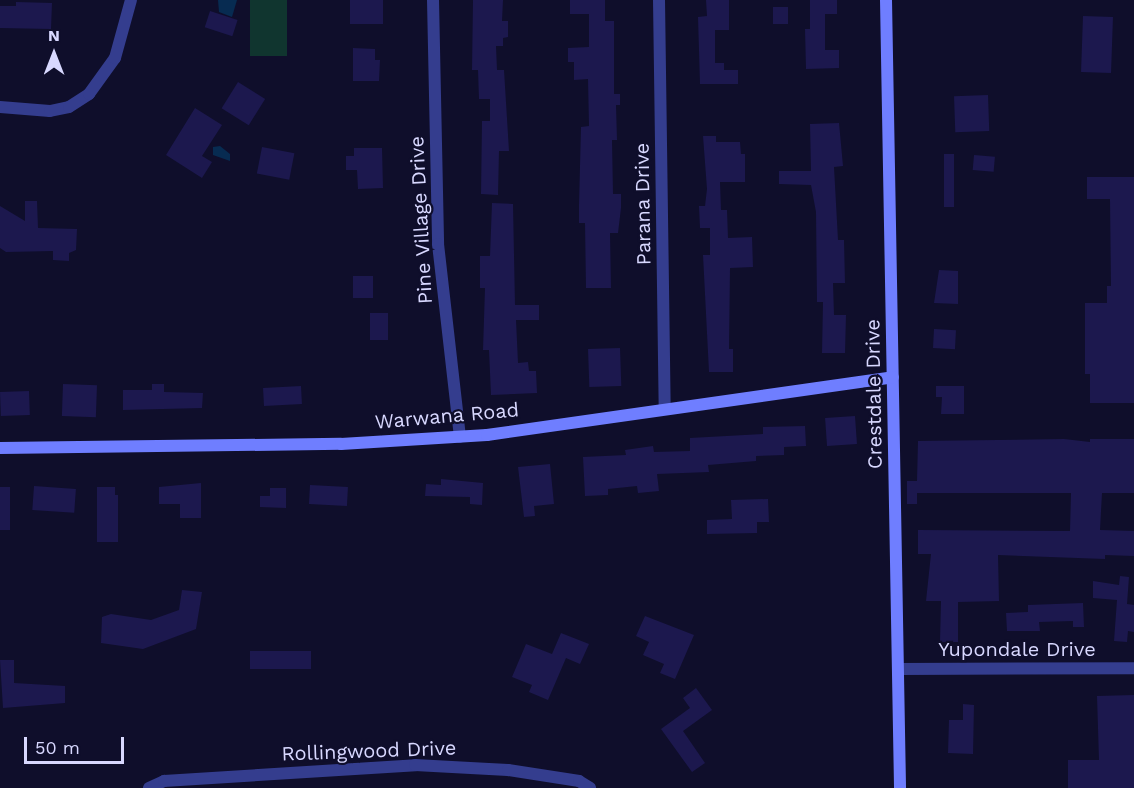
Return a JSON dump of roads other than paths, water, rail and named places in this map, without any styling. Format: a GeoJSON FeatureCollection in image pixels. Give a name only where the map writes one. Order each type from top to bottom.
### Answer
{"type":"FeatureCollection","features":[{"type":"Feature","properties":{"kind":"street"},"geometry":{"type":"LineString","coordinates":[[0,107],[50,111],[69,107],[89,94],[115,58],[130,0]]}},
{"type":"Feature","properties":{"kind":"street","name":"Pine Village Drive"},"geometry":{"type":"LineString","coordinates":[[433,0],[438,244],[460,437]]}},
{"type":"Feature","properties":{"kind":"street","name":"Parana Drive"},"geometry":{"type":"LineString","coordinates":[[659,0],[665,408]]}},
{"type":"Feature","properties":{"kind":"street","name":"Crestdale Drive"},"geometry":{"type":"LineString","coordinates":[[886,0],[900,788]]}},
{"type":"Feature","properties":{"kind":"street","name":"Warwana Road"},"geometry":{"type":"LineString","coordinates":[[0,448],[341,444],[460,437],[893,377]]}},
{"type":"Feature","properties":{"kind":"street","name":"Yupondale Drive"},"geometry":{"type":"LineString","coordinates":[[899,669],[1134,668]]}},
{"type":"Feature","properties":{"kind":"street","name":"Rollingwood Drive"},"geometry":{"type":"LineString","coordinates":[[149,788],[164,781],[415,765],[508,770],[579,781],[590,788]]}},
{"type":"Feature","properties":{"kind":"water"},"geometry":{"type":"Polygon","coordinates":[[[218,0],[237,0],[232,17],[219,12],[218,0]]]}},
{"type":"Feature","properties":{"kind":"water"},"geometry":{"type":"Polygon","coordinates":[[[220,146],[230,154],[230,161],[213,155],[213,147],[220,146]]]}}]}
